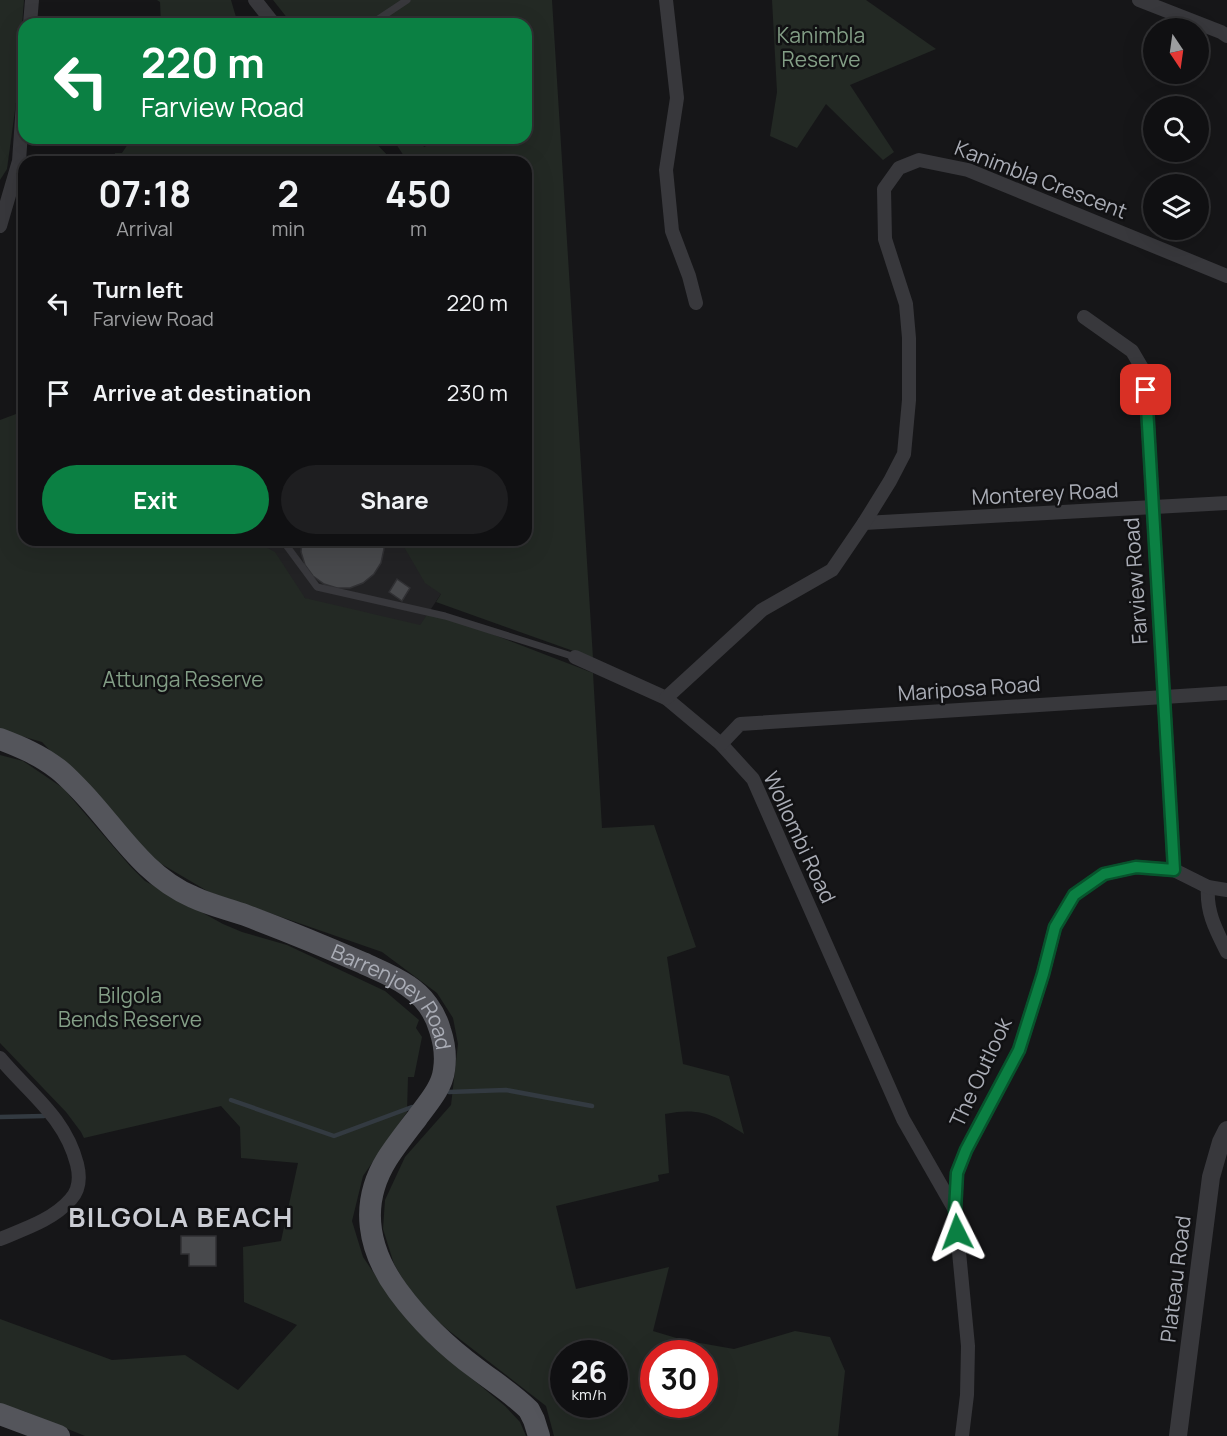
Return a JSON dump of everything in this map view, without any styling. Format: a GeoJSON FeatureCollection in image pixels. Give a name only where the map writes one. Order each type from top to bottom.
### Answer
{"type":"FeatureCollection","features":[{"type":"Feature","properties":{"kind":"main road","name":"Barrenjoey Road"},"geometry":{"type":"LineString","coordinates":[[0,739],[26,748],[60,770],[92,803],[140,861],[169,884],[192,897],[336,951],[396,979],[418,994],[431,1008],[442,1038],[444,1070],[431,1098],[386,1160],[380,1172],[370,1212],[369,1224],[372,1239],[389,1278],[419,1316],[441,1339],[529,1410],[539,1436]]}},
{"type":"Feature","properties":{"kind":"main road"},"geometry":{"type":"LineString","coordinates":[[0,1414],[59,1436]]}},
{"type":"Feature","properties":{"kind":"street"},"geometry":{"type":"LineString","coordinates":[[30,18],[32,0]]}},
{"type":"Feature","properties":{"kind":"street"},"geometry":{"type":"LineString","coordinates":[[255,0],[269,18]]}},
{"type":"Feature","properties":{"kind":"street"},"geometry":{"type":"LineString","coordinates":[[666,0],[677,98],[666,170],[671,221],[672,231],[689,276],[696,303]]}},
{"type":"Feature","properties":{"kind":"street"},"geometry":{"type":"LineString","coordinates":[[1139,0],[1227,36]]}},
{"type":"Feature","properties":{"kind":"street","name":"Kanimbla Crescent"},"geometry":{"type":"LineString","coordinates":[[666,698],[762,610],[832,570],[864,523],[904,454],[909,400],[906,303],[885,239],[884,189],[899,168],[919,160],[968,170],[1227,276]]}},
{"type":"Feature","properties":{"kind":"street"},"geometry":{"type":"LineString","coordinates":[[0,226],[18,163]]}},
{"type":"Feature","properties":{"kind":"street","name":"Farview Road"},"geometry":{"type":"LineString","coordinates":[[1084,317],[1132,351],[1142,368],[1146,390],[1151,508],[1174,870]]}},
{"type":"Feature","properties":{"kind":"street","name":"Monterey Road"},"geometry":{"type":"LineString","coordinates":[[864,523],[1227,503]]}},
{"type":"Feature","properties":{"kind":"street","name":"Wollombi Road"},"geometry":{"type":"LineString","coordinates":[[576,657],[666,698],[721,744],[753,779],[903,1119],[955,1210]]}},
{"type":"Feature","properties":{"kind":"street","name":"Mariposa Road"},"geometry":{"type":"LineString","coordinates":[[721,744],[740,724],[1227,693]]}},
{"type":"Feature","properties":{"kind":"street","name":"The Outlook"},"geometry":{"type":"LineString","coordinates":[[962,1436],[967,1395],[968,1346],[955,1210],[957,1173],[966,1150],[1019,1050],[1055,927],[1074,895],[1104,874],[1136,867],[1174,870],[1208,887],[1227,890]]}},
{"type":"Feature","properties":{"kind":"street"},"geometry":{"type":"LineString","coordinates":[[1208,887],[1207,904],[1212,922],[1227,952]]}},
{"type":"Feature","properties":{"kind":"street"},"geometry":{"type":"LineString","coordinates":[[0,1058],[42,1102],[64,1131],[76,1163],[79,1180],[76,1193],[58,1210],[37,1223],[0,1239]]}},
{"type":"Feature","properties":{"kind":"street","name":"Plateau Road"},"geometry":{"type":"LineString","coordinates":[[1178,1436],[1211,1177],[1221,1142],[1227,1130]]}},
{"type":"Feature","properties":{"kind":"lane"},"geometry":{"type":"LineString","coordinates":[[380,18],[407,0]]}},
{"type":"Feature","properties":{"kind":"lane","name":"Wollombi Road"},"geometry":{"type":"LineString","coordinates":[[286,546],[317,587],[445,616],[576,657]]}},
{"type":"Feature","properties":{"kind":"shaded area"},"geometry":{"type":"Polygon","coordinates":[[[243,546],[438,546],[462,562],[398,659],[238,554],[243,546]]]}},
{"type":"Feature","properties":{"kind":"green space"},"geometry":{"type":"Polygon","coordinates":[[[0,0],[24,0],[23,18],[18,18],[16,103],[7,169],[0,180],[0,0]]]}},
{"type":"Feature","properties":{"kind":"green space"},"geometry":{"type":"Polygon","coordinates":[[[157,0],[231,0],[236,18],[161,18],[160,2],[157,0]]]}},
{"type":"Feature","properties":{"kind":"green space"},"geometry":{"type":"Polygon","coordinates":[[[273,0],[552,0],[593,658],[436,602],[441,594],[425,583],[403,546],[532,546],[532,156],[404,156],[396,144],[423,144],[424,147],[431,144],[532,144],[532,18],[287,18],[273,0]]]}},
{"type":"Feature","properties":{"kind":"green space","name":"Kanimbla Reserve"},"geometry":{"type":"Polygon","coordinates":[[[772,0],[866,0],[936,49],[850,85],[894,152],[883,160],[826,104],[797,148],[770,136],[777,92],[772,0]]]}},
{"type":"Feature","properties":{"kind":"green space"},"geometry":{"type":"Polygon","coordinates":[[[128,144],[377,144],[388,156],[114,156],[115,153],[122,153],[128,144]]]}},
{"type":"Feature","properties":{"kind":"green space","name":"Attunga Reserve"},"geometry":{"type":"Polygon","coordinates":[[[18,413],[18,546],[264,546],[275,552],[305,598],[420,625],[430,610],[593,673],[602,828],[654,825],[696,947],[667,957],[683,1064],[729,1076],[744,1134],[707,1114],[678,1112],[665,1114],[669,1173],[658,1175],[659,1181],[556,1206],[576,1289],[669,1267],[653,1331],[683,1340],[640,1340],[640,1418],[718,1418],[718,1346],[734,1349],[795,1331],[830,1337],[845,1371],[838,1436],[554,1436],[546,1406],[417,1303],[394,1264],[383,1229],[385,1200],[405,1157],[451,1105],[458,1044],[453,1018],[437,993],[382,952],[209,892],[153,859],[42,742],[0,730],[0,420],[18,413]]]}},
{"type":"Feature","properties":{"kind":"green space","name":"Bilgola Bends Reserve"},"geometry":{"type":"Polygon","coordinates":[[[0,755],[23,761],[63,788],[145,881],[223,924],[287,945],[385,991],[419,1020],[416,1028],[422,1037],[414,1077],[408,1077],[407,1112],[363,1176],[352,1221],[363,1257],[388,1294],[430,1344],[505,1406],[520,1422],[526,1436],[85,1436],[21,1410],[0,1405],[0,1319],[112,1360],[185,1355],[238,1390],[297,1325],[244,1302],[243,1247],[281,1241],[298,1163],[241,1158],[240,1127],[221,1106],[84,1138],[66,1112],[0,1043],[0,755]]]}},
{"type":"Feature","properties":{"kind":"building"},"geometry":{"type":"Polygon","coordinates":[[[302,546],[384,546],[384,549],[381,563],[374,574],[363,583],[350,588],[337,588],[324,584],[313,576],[305,565],[302,546]]]}},
{"type":"Feature","properties":{"kind":"building"},"geometry":{"type":"Polygon","coordinates":[[[397,579],[410,588],[402,601],[389,592],[397,579]]]}},
{"type":"Feature","properties":{"kind":"building"},"geometry":{"type":"Polygon","coordinates":[[[181,1236],[216,1236],[216,1266],[189,1266],[189,1254],[181,1254],[181,1236]]]}},
{"type":"Feature","properties":{"kind":"waterway"},"geometry":{"type":"LineString","coordinates":[[449,1092],[506,1090],[592,1106]]}},
{"type":"Feature","properties":{"kind":"waterway"},"geometry":{"type":"LineString","coordinates":[[231,1100],[334,1136],[412,1107]]}},
{"type":"Feature","properties":{"kind":"waterway"},"geometry":{"type":"LineString","coordinates":[[0,1117],[44,1116]]}},
{"type":"Feature","properties":{"kind":"district","name":"BILGOLA BEACH"},"geometry":{"type":"Point","coordinates":[181,1216]}},
{"type":"Feature","properties":{"kind":"route"},"geometry":{"type":"LineString","coordinates":[[957,1232],[955,1210],[957,1173],[966,1150],[1019,1050],[1055,927],[1074,895],[1104,874],[1136,867],[1174,870],[1151,508],[1146,390]]}}]}
